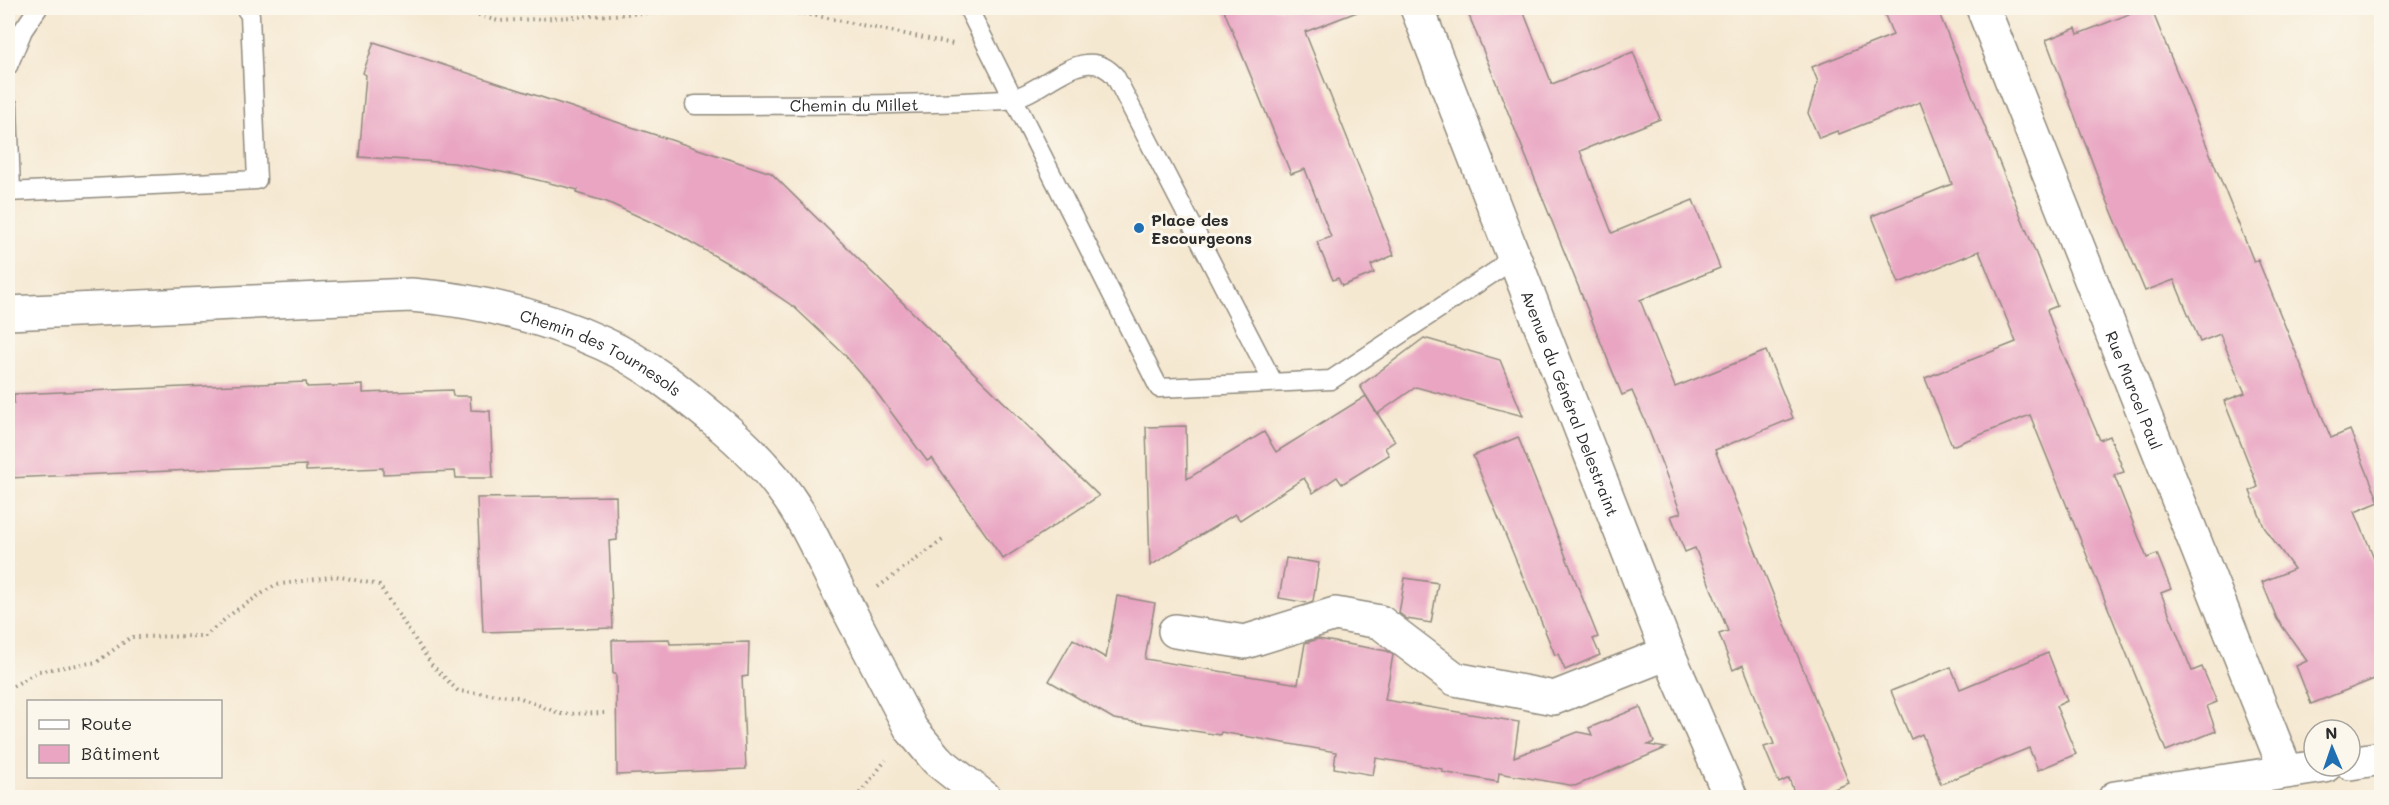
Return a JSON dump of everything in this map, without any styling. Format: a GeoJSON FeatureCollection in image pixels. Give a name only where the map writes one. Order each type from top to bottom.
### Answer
{"type":"FeatureCollection","features":[{"type":"Feature","properties":{"kind":"street","name":"Avenue du Général Delestraint"},"geometry":{"type":"LineString","coordinates":[[1417,8],[1668,653],[1731,798]]}},
{"type":"Feature","properties":{"kind":"street","name":"Rue Marcel Paul"},"geometry":{"type":"LineString","coordinates":[[1983,8],[2286,771]]}},
{"type":"Feature","properties":{"kind":"street","name":"Chemin des Tournesols"},"geometry":{"type":"LineString","coordinates":[[8,313],[411,295],[440,297],[494,307],[562,327],[604,344],[667,382],[740,442],[766,470],[797,510],[911,729],[938,760],[985,798]]}},
{"type":"Feature","properties":{"kind":"street"},"geometry":{"type":"LineString","coordinates":[[1175,631],[1245,642],[1335,614],[1380,622],[1455,679],[1554,698],[1668,653]]}},
{"type":"Feature","properties":{"kind":"street"},"geometry":{"type":"LineString","coordinates":[[2362,761],[2382,758]]}},
{"type":"Feature","properties":{"kind":"street"},"geometry":{"type":"LineString","coordinates":[[2115,798],[2302,769]]}},
{"type":"Feature","properties":{"kind":"lane"},"geometry":{"type":"LineString","coordinates":[[8,66],[23,30],[38,8]]}},
{"type":"Feature","properties":{"kind":"lane"},"geometry":{"type":"LineString","coordinates":[[968,8],[1159,388],[1331,380],[1499,269],[1512,253]]}},
{"type":"Feature","properties":{"kind":"lane"},"geometry":{"type":"LineString","coordinates":[[8,105],[9,191],[256,180],[251,10]]}},
{"type":"Feature","properties":{"kind":"lane"},"geometry":{"type":"LineString","coordinates":[[1013,99],[1080,65],[1094,63],[1107,67],[1115,76],[1274,382]]}},
{"type":"Feature","properties":{"kind":"lane","name":"Chemin du Millet"},"geometry":{"type":"LineString","coordinates":[[695,105],[933,104],[1013,99]]}},
{"type":"Feature","properties":{"kind":"path"},"geometry":{"type":"LineString","coordinates":[[449,8],[499,21],[740,8]]}},
{"type":"Feature","properties":{"kind":"path"},"geometry":{"type":"LineString","coordinates":[[750,8],[866,24],[990,53]]}},
{"type":"Feature","properties":{"kind":"path"},"geometry":{"type":"LineString","coordinates":[[848,608],[944,539]]}},
{"type":"Feature","properties":{"kind":"path"},"geometry":{"type":"LineString","coordinates":[[8,689],[39,671],[97,662],[131,637],[205,636],[235,611],[275,585],[336,576],[379,585],[432,665],[458,692],[518,697],[561,714],[608,713]]}},
{"type":"Feature","properties":{"kind":"path"},"geometry":{"type":"LineString","coordinates":[[856,798],[911,729]]}},
{"type":"Feature","properties":{"kind":"building"},"geometry":{"type":"Polygon","coordinates":[[[1223,8],[1361,8],[1362,10],[1305,32],[1394,255],[1371,265],[1374,273],[1342,286],[1338,278],[1333,280],[1317,242],[1331,237],[1305,169],[1291,174],[1223,8]]]}},
{"type":"Feature","properties":{"kind":"building"},"geometry":{"type":"Polygon","coordinates":[[[1466,8],[1522,8],[1552,84],[1633,52],[1660,119],[1580,151],[1612,233],[1693,200],[1720,268],[1640,300],[1675,387],[1766,351],[1793,418],[1715,450],[1849,783],[1812,798],[1796,798],[1789,778],[1779,783],[1764,747],[1774,744],[1743,665],[1733,670],[1719,634],[1728,631],[1695,548],[1685,552],[1671,516],[1681,513],[1646,423],[1632,391],[1622,395],[1466,8]]]}},
{"type":"Feature","properties":{"kind":"building"},"geometry":{"type":"Polygon","coordinates":[[[1882,8],[1937,8],[2057,306],[2047,310],[2059,344],[2100,440],[2110,436],[2124,472],[2114,475],[2147,558],[2157,554],[2171,589],[2161,593],[2192,671],[2202,667],[2217,702],[2207,706],[2216,731],[2166,751],[2030,415],[1952,446],[1925,378],[2016,342],[1979,251],[1899,283],[1872,216],[1952,184],[1920,102],[1839,134],[1837,131],[1819,138],[1808,113],[1818,82],[1812,67],[1893,35],[1882,8]]]}},
{"type":"Feature","properties":{"kind":"building"},"geometry":{"type":"Polygon","coordinates":[[[2145,8],[2151,8],[2254,262],[2258,260],[2331,438],[2350,430],[2379,502],[2355,512],[2382,577],[2382,676],[2311,704],[2296,666],[2307,661],[2277,619],[2262,582],[2294,569],[2264,527],[2250,491],[2258,487],[2224,401],[2245,393],[2220,334],[2200,342],[2174,280],[2145,291],[2102,188],[2046,40],[2076,28],[2078,34],[2145,8]]]}},
{"type":"Feature","properties":{"kind":"building"},"geometry":{"type":"Polygon","coordinates":[[[374,42],[771,173],[1099,496],[1003,559],[932,458],[927,461],[874,389],[844,354],[794,307],[741,271],[675,233],[607,202],[576,193],[578,190],[454,163],[359,157],[366,75],[363,73],[374,42]]]}},
{"type":"Feature","properties":{"kind":"building"},"geometry":{"type":"Polygon","coordinates":[[[1424,338],[1500,360],[1523,416],[1416,387],[1377,414],[1360,386],[1424,338]]]}},
{"type":"Feature","properties":{"kind":"building"},"geometry":{"type":"Polygon","coordinates":[[[306,382],[307,387],[363,385],[363,393],[452,390],[453,396],[470,396],[471,410],[490,411],[493,478],[456,478],[455,471],[383,474],[383,468],[306,471],[306,465],[8,478],[8,403],[14,403],[14,394],[306,382]]]}},
{"type":"Feature","properties":{"kind":"building"},"geometry":{"type":"Polygon","coordinates":[[[1366,396],[1395,441],[1385,448],[1389,455],[1342,484],[1337,477],[1313,493],[1304,478],[1240,520],[1235,514],[1150,566],[1146,427],[1186,426],[1187,479],[1264,432],[1276,452],[1366,396]]]}},
{"type":"Feature","properties":{"kind":"building"},"geometry":{"type":"Polygon","coordinates":[[[1518,437],[1598,637],[1593,639],[1600,655],[1565,670],[1558,654],[1555,655],[1473,456],[1518,437]]]}},
{"type":"Feature","properties":{"kind":"building"},"geometry":{"type":"Polygon","coordinates":[[[616,496],[617,540],[609,541],[613,628],[483,632],[477,498],[616,496]]]}},
{"type":"Feature","properties":{"kind":"building"},"geometry":{"type":"Polygon","coordinates":[[[1286,558],[1319,563],[1313,601],[1308,603],[1279,598],[1286,558]]]}},
{"type":"Feature","properties":{"kind":"building"},"geometry":{"type":"Polygon","coordinates":[[[1405,578],[1438,583],[1431,623],[1407,619],[1399,613],[1405,578]]]}},
{"type":"Feature","properties":{"kind":"building"},"geometry":{"type":"Polygon","coordinates":[[[1117,596],[1155,603],[1145,659],[1298,684],[1305,643],[1318,639],[1387,651],[1393,655],[1385,700],[1519,722],[1514,757],[1578,732],[1592,735],[1589,728],[1640,707],[1654,742],[1648,745],[1666,748],[1575,786],[1499,773],[1498,782],[1442,772],[1443,769],[1376,758],[1373,775],[1334,768],[1336,752],[1221,732],[1220,735],[1114,719],[1049,681],[1073,639],[1106,658],[1117,596]]]}},
{"type":"Feature","properties":{"kind":"building"},"geometry":{"type":"Polygon","coordinates":[[[669,639],[670,644],[749,642],[748,676],[742,677],[746,769],[617,775],[616,674],[613,674],[612,640],[669,639]]]}},
{"type":"Feature","properties":{"kind":"building"},"geometry":{"type":"Polygon","coordinates":[[[2048,653],[2067,701],[2056,706],[2076,754],[2038,770],[2029,748],[1941,784],[1922,734],[1911,739],[1891,691],[1951,667],[1960,689],[2048,653]]]}},
{"type":"Feature","properties":{"kind":"place","name":"Place des Escourgeons"},"geometry":{"type":"Point","coordinates":[1139,228]}}]}
